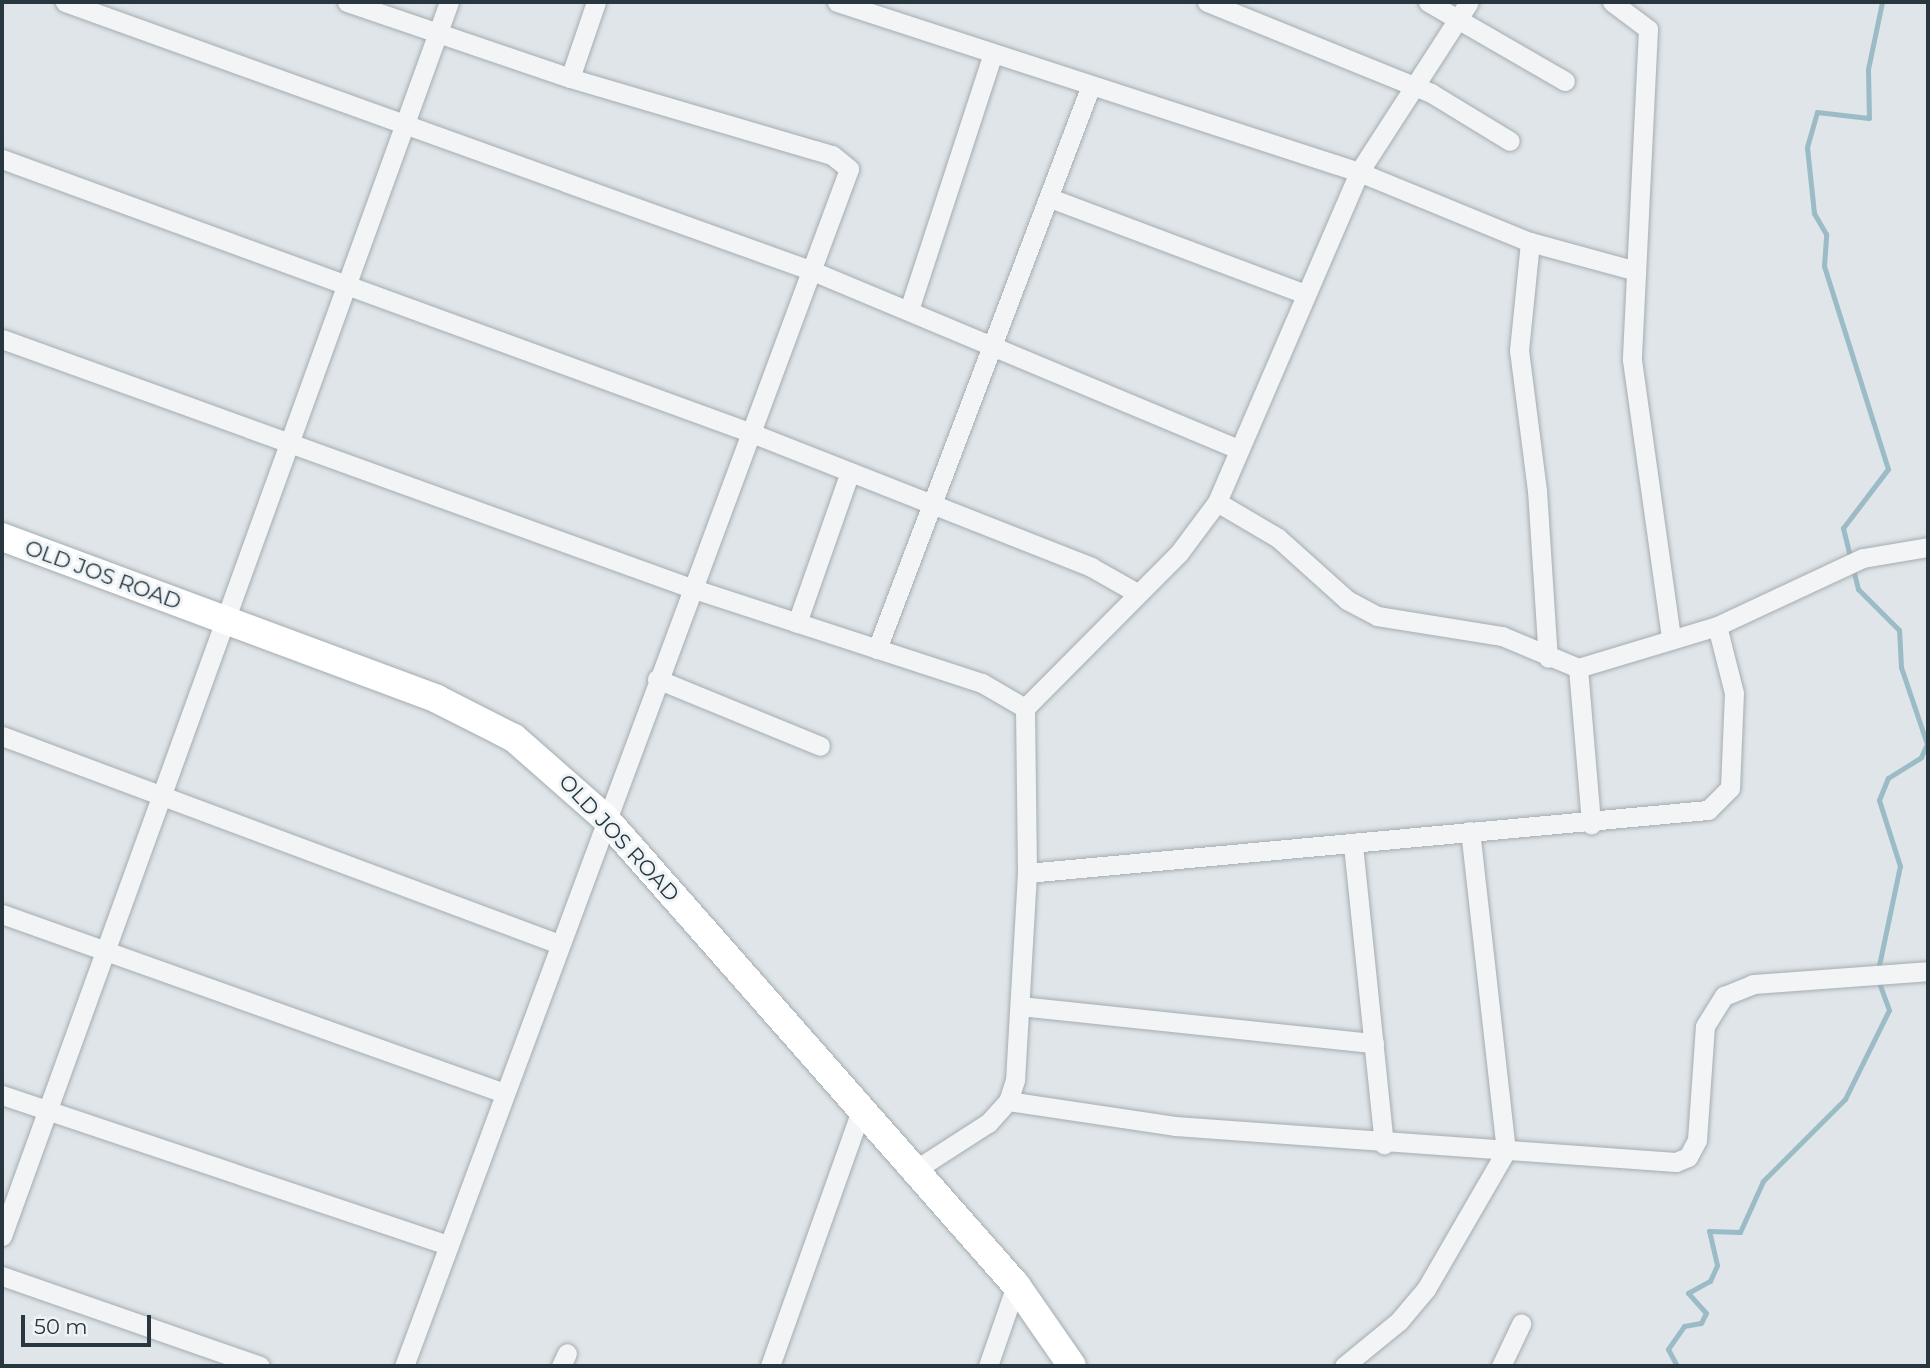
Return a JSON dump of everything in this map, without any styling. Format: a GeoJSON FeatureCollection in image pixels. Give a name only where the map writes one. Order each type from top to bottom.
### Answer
{"type":"FeatureCollection","features":[{"type":"Feature","properties":{"kind":"main road","name":"OLD JOS ROAD"},"geometry":{"type":"LineString","coordinates":[[2,537],[470,714],[525,747],[604,817],[1016,1285],[1072,1366]]}},
{"type":"Feature","properties":{"kind":"street"},"geometry":{"type":"LineString","coordinates":[[65,2],[404,128],[810,270],[996,345],[1237,449]]}},
{"type":"Feature","properties":{"kind":"street"},"geometry":{"type":"LineString","coordinates":[[348,2],[570,78],[847,162],[847,179],[810,270],[604,817],[404,1366]]}},
{"type":"Feature","properties":{"kind":"street"},"geometry":{"type":"LineString","coordinates":[[2,1236],[163,799],[449,2]]}},
{"type":"Feature","properties":{"kind":"street"},"geometry":{"type":"LineString","coordinates":[[570,78],[596,2]]}},
{"type":"Feature","properties":{"kind":"street"},"geometry":{"type":"LineString","coordinates":[[837,2],[1359,172],[1531,242],[1633,270]]}},
{"type":"Feature","properties":{"kind":"street"},"geometry":{"type":"LineString","coordinates":[[1207,2],[1454,104],[1510,141]]}},
{"type":"Feature","properties":{"kind":"street"},"geometry":{"type":"LineString","coordinates":[[1428,2],[1565,81]]}},
{"type":"Feature","properties":{"kind":"street"},"geometry":{"type":"LineString","coordinates":[[915,1170],[988,1123],[1009,1101],[1020,1006],[1027,873],[1025,708],[1138,593],[1217,502],[1237,449],[1359,172],[1416,89],[1469,2]]}},
{"type":"Feature","properties":{"kind":"street"},"geometry":{"type":"LineString","coordinates":[[1612,2],[1648,29],[1633,270],[1638,426],[1671,639]]}},
{"type":"Feature","properties":{"kind":"street"},"geometry":{"type":"LineString","coordinates":[[909,310],[993,52]]}},
{"type":"Feature","properties":{"kind":"street"},"geometry":{"type":"LineString","coordinates":[[877,649],[996,345],[1091,85]]}},
{"type":"Feature","properties":{"kind":"street"},"geometry":{"type":"LineString","coordinates":[[2,159],[344,289],[749,432],[1091,567],[1138,593]]}},
{"type":"Feature","properties":{"kind":"street"},"geometry":{"type":"LineString","coordinates":[[1050,198],[1305,294]]}},
{"type":"Feature","properties":{"kind":"street"},"geometry":{"type":"LineString","coordinates":[[1531,242],[1519,350],[1537,490],[1548,658]]}},
{"type":"Feature","properties":{"kind":"street"},"geometry":{"type":"LineString","coordinates":[[2,339],[691,588],[982,683],[1025,708]]}},
{"type":"Feature","properties":{"kind":"street"},"geometry":{"type":"LineString","coordinates":[[797,623],[850,472]]}},
{"type":"Feature","properties":{"kind":"street"},"geometry":{"type":"LineString","coordinates":[[1217,502],[1278,538],[1347,600],[1377,616],[1502,636],[1548,658],[1578,668],[1717,626],[1864,558],[1928,547]]}},
{"type":"Feature","properties":{"kind":"street"},"geometry":{"type":"LineString","coordinates":[[1027,873],[1353,845],[1470,831],[1591,824],[1708,810],[1724,800],[1730,788],[1734,693],[1717,626]]}},
{"type":"Feature","properties":{"kind":"street"},"geometry":{"type":"LineString","coordinates":[[1578,668],[1591,824]]}},
{"type":"Feature","properties":{"kind":"street"},"geometry":{"type":"LineString","coordinates":[[657,679],[820,746]]}},
{"type":"Feature","properties":{"kind":"street"},"geometry":{"type":"LineString","coordinates":[[2,736],[163,799],[559,944]]}},
{"type":"Feature","properties":{"kind":"street"},"geometry":{"type":"LineString","coordinates":[[1344,1366],[1399,1321],[1426,1289],[1506,1152],[1470,831]]}},
{"type":"Feature","properties":{"kind":"street"},"geometry":{"type":"LineString","coordinates":[[1353,845],[1384,1144]]}},
{"type":"Feature","properties":{"kind":"street"},"geometry":{"type":"LineString","coordinates":[[2,915],[504,1093]]}},
{"type":"Feature","properties":{"kind":"street"},"geometry":{"type":"LineString","coordinates":[[1009,1101],[1175,1126],[1384,1144],[1663,1162],[1688,1157],[1698,1140],[1705,1026],[1724,996],[1753,984],[1928,971]]}},
{"type":"Feature","properties":{"kind":"street"},"geometry":{"type":"LineString","coordinates":[[1020,1006],[1374,1043]]}},
{"type":"Feature","properties":{"kind":"street"},"geometry":{"type":"LineString","coordinates":[[2,1095],[449,1245]]}},
{"type":"Feature","properties":{"kind":"street"},"geometry":{"type":"LineString","coordinates":[[770,1366],[860,1110]]}},
{"type":"Feature","properties":{"kind":"street"},"geometry":{"type":"LineString","coordinates":[[2,1276],[260,1366]]}},
{"type":"Feature","properties":{"kind":"street"},"geometry":{"type":"LineString","coordinates":[[988,1366],[1016,1285]]}},
{"type":"Feature","properties":{"kind":"street"},"geometry":{"type":"LineString","coordinates":[[1502,1366],[1521,1324]]}},
{"type":"Feature","properties":{"kind":"waterway"},"geometry":{"type":"LineString","coordinates":[[1878,970],[1900,866],[1879,800],[1888,778],[1921,757],[1927,744],[1901,667],[1899,630],[1858,589],[1843,528],[1888,469],[1824,266],[1826,234],[1814,213],[1807,147],[1817,112],[1869,118],[1868,69],[1882,2]]}},
{"type":"Feature","properties":{"kind":"waterway"},"geometry":{"type":"LineString","coordinates":[[1677,1366],[1668,1349],[1684,1326],[1701,1323],[1706,1313],[1688,1293],[1710,1281],[1717,1265],[1709,1231],[1740,1232],[1763,1181],[1845,1099],[1889,1010],[1878,980]]}}]}
